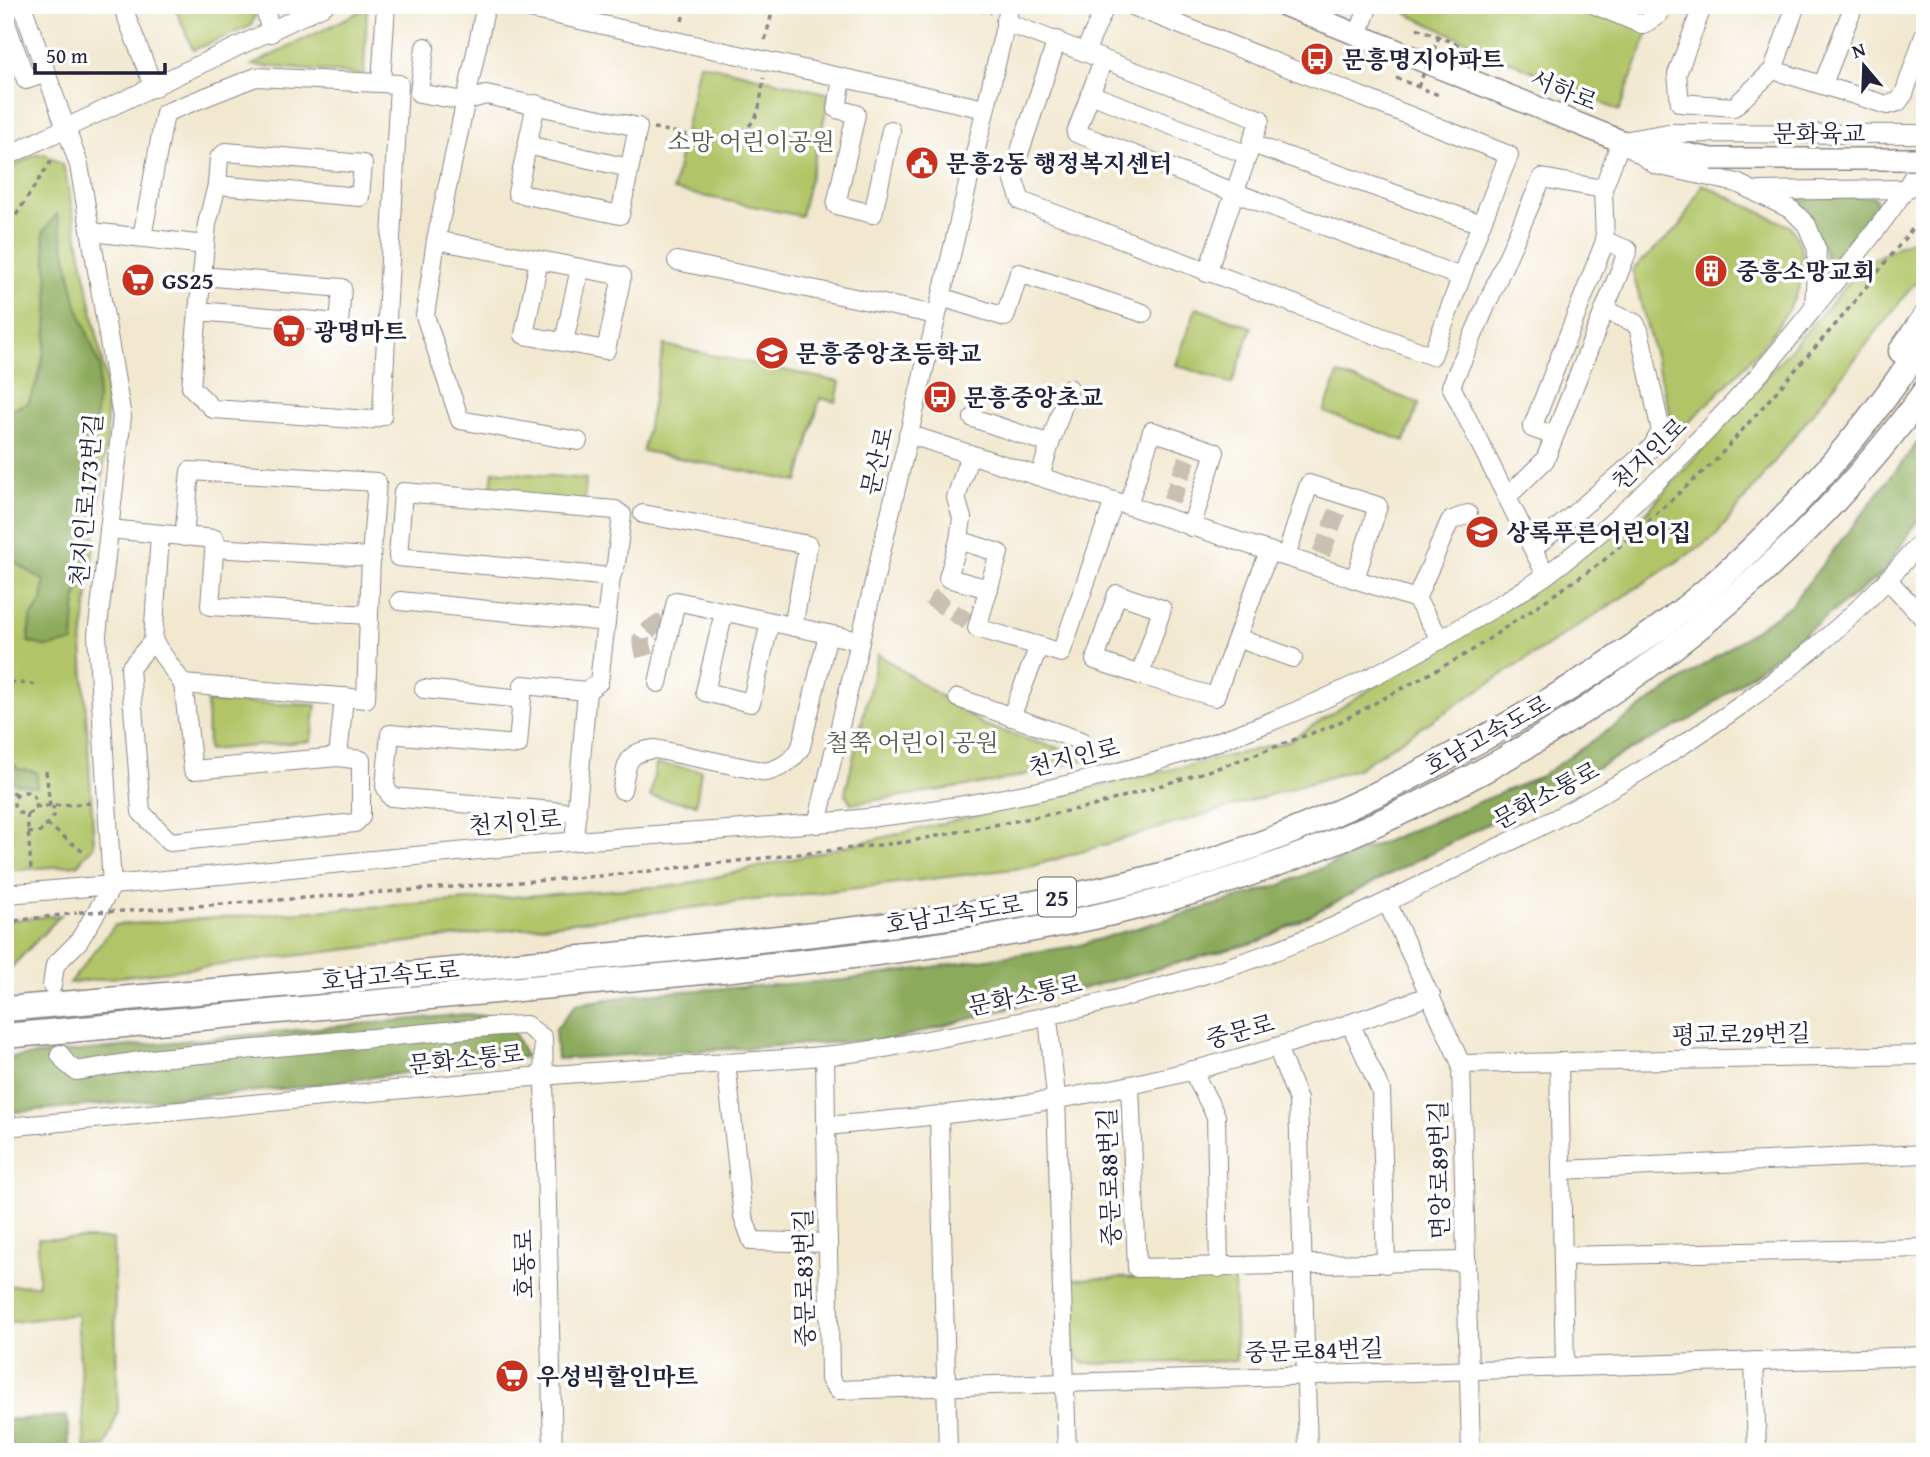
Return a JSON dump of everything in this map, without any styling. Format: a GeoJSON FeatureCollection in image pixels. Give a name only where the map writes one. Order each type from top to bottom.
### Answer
{"type":"FeatureCollection","features":[{"type":"Feature","properties":{"kind":"highway"},"geometry":{"type":"LineString","coordinates":[[1741,558],[1753,527],[1835,434],[1925,317]]}},
{"type":"Feature","properties":{"kind":"highway","name":"호남고속도로"},"geometry":{"type":"LineString","coordinates":[[5,1009],[595,957],[805,935],[1000,908],[1187,868],[1290,834],[1383,793],[1504,727],[1594,674],[1654,631],[1741,558],[1800,500],[1904,373],[1925,340]]}},
{"type":"Feature","properties":{"kind":"highway","name":"호남고속도로"},"geometry":{"type":"LineString","coordinates":[[5,1036],[816,962],[1000,936],[1207,888],[1320,849],[1419,802],[1496,763],[1639,673],[1750,587],[1818,520],[1894,434],[1925,391]]}},
{"type":"Feature","properties":{"kind":"main road","name":"서하로"},"geometry":{"type":"LineString","coordinates":[[1284,5],[1621,141],[1712,159]]}},
{"type":"Feature","properties":{"kind":"main road","name":"문화육교"},"geometry":{"type":"LineString","coordinates":[[1712,159],[1925,157]]}},
{"type":"Feature","properties":{"kind":"street","name":"천지인로173번길"},"geometry":{"type":"LineString","coordinates":[[22,5],[68,128],[92,232],[122,417],[91,683],[111,886]]}},
{"type":"Feature","properties":{"kind":"street"},"geometry":{"type":"LineString","coordinates":[[122,5],[154,88]]}},
{"type":"Feature","properties":{"kind":"street"},"geometry":{"type":"LineString","coordinates":[[264,5],[271,33]]}},
{"type":"Feature","properties":{"kind":"street"},"geometry":{"type":"LineString","coordinates":[[5,157],[271,33],[325,5]]}},
{"type":"Feature","properties":{"kind":"street"},"geometry":{"type":"LineString","coordinates":[[381,83],[386,5]]}},
{"type":"Feature","properties":{"kind":"street"},"geometry":{"type":"LineString","coordinates":[[486,5],[436,240],[425,316],[460,420],[578,441]]}},
{"type":"Feature","properties":{"kind":"street"},"geometry":{"type":"LineString","coordinates":[[512,5],[985,109]]}},
{"type":"Feature","properties":{"kind":"street"},"geometry":{"type":"LineString","coordinates":[[1085,52],[1106,5]]}},
{"type":"Feature","properties":{"kind":"street"},"geometry":{"type":"LineString","coordinates":[[1057,40],[1012,175],[1021,201],[1432,356],[1509,155],[1130,5]]}},
{"type":"Feature","properties":{"kind":"street"},"geometry":{"type":"LineString","coordinates":[[1358,35],[1369,5]]}},
{"type":"Feature","properties":{"kind":"street"},"geometry":{"type":"LineString","coordinates":[[1595,5],[1643,25],[1659,14],[1662,5]]}},
{"type":"Feature","properties":{"kind":"street"},"geometry":{"type":"LineString","coordinates":[[1668,133],[1680,103],[1676,74],[1703,5]]}},
{"type":"Feature","properties":{"kind":"street"},"geometry":{"type":"LineString","coordinates":[[1680,103],[1734,107],[1773,70],[1796,5]]}},
{"type":"Feature","properties":{"kind":"street"},"geometry":{"type":"LineString","coordinates":[[1823,83],[1854,5]]}},
{"type":"Feature","properties":{"kind":"street"},"geometry":{"type":"LineString","coordinates":[[1002,13],[1103,60],[1260,119],[1207,273]]}},
{"type":"Feature","properties":{"kind":"street","name":"문산로"},"geometry":{"type":"LineString","coordinates":[[817,824],[985,109],[1002,13]]}},
{"type":"Feature","properties":{"kind":"street"},"geometry":{"type":"LineString","coordinates":[[5,20],[26,80],[47,73]]}},
{"type":"Feature","properties":{"kind":"street"},"geometry":{"type":"LineString","coordinates":[[1773,70],[1823,83],[1887,106],[1898,102],[1904,94],[1925,33]]}},
{"type":"Feature","properties":{"kind":"street"},"geometry":{"type":"LineString","coordinates":[[425,47],[419,93],[464,102],[486,95],[536,104],[638,127],[620,215],[517,194],[536,104]]}},
{"type":"Feature","properties":{"kind":"street"},"geometry":{"type":"LineString","coordinates":[[1103,60],[1076,133],[1461,277]]}},
{"type":"Feature","properties":{"kind":"street"},"geometry":{"type":"LineString","coordinates":[[142,237],[165,113],[257,78],[398,84],[382,416],[369,420],[213,409],[191,387],[206,224],[217,185],[219,158],[226,152],[363,164],[360,197],[217,185]]}},
{"type":"Feature","properties":{"kind":"street"},"geometry":{"type":"LineString","coordinates":[[842,78],[837,109],[856,114],[836,205],[873,214],[891,130]]}},
{"type":"Feature","properties":{"kind":"street"},"geometry":{"type":"LineString","coordinates":[[1090,94],[1250,150],[1481,224]]}},
{"type":"Feature","properties":{"kind":"street"},"geometry":{"type":"LineString","coordinates":[[1621,141],[1668,133],[1925,134]]}},
{"type":"Feature","properties":{"kind":"street"},"geometry":{"type":"LineString","coordinates":[[1554,436],[1532,428],[1605,241],[1603,189],[1621,141]]}},
{"type":"Feature","properties":{"kind":"street"},"geometry":{"type":"LineString","coordinates":[[1621,141],[1656,165],[1737,183],[1759,191],[1792,210],[1807,225],[1817,250],[1814,308]]}},
{"type":"Feature","properties":{"kind":"street"},"geometry":{"type":"LineString","coordinates":[[527,145],[629,168]]}},
{"type":"Feature","properties":{"kind":"street","name":"천지인로"},"geometry":{"type":"LineString","coordinates":[[5,894],[574,841],[817,824],[1019,796],[1146,764],[1255,730],[1331,698],[1441,640],[1546,575],[1629,509],[1695,445],[1788,343],[1907,189],[1925,157]]}},
{"type":"Feature","properties":{"kind":"street"},"geometry":{"type":"LineString","coordinates":[[1546,575],[1451,386],[1542,178],[1603,189]]}},
{"type":"Feature","properties":{"kind":"street"},"geometry":{"type":"LineString","coordinates":[[1759,191],[1907,189]]}},
{"type":"Feature","properties":{"kind":"street"},"geometry":{"type":"LineString","coordinates":[[92,232],[205,245]]}},
{"type":"Feature","properties":{"kind":"street"},"geometry":{"type":"LineString","coordinates":[[436,240],[622,276],[606,350],[524,335],[538,260]]}},
{"type":"Feature","properties":{"kind":"street"},"geometry":{"type":"LineString","coordinates":[[1507,497],[1545,460],[1628,250],[1605,241]]}},
{"type":"Feature","properties":{"kind":"street"},"geometry":{"type":"LineString","coordinates":[[677,261],[936,315]]}},
{"type":"Feature","properties":{"kind":"street"},"geometry":{"type":"LineString","coordinates":[[564,342],[580,268]]}},
{"type":"Feature","properties":{"kind":"street"},"geometry":{"type":"LineString","coordinates":[[941,297],[1005,317],[1019,273],[1143,313]]}},
{"type":"Feature","properties":{"kind":"street"},"geometry":{"type":"LineString","coordinates":[[198,311],[339,323],[342,288],[202,276]]}},
{"type":"Feature","properties":{"kind":"street"},"geometry":{"type":"LineString","coordinates":[[1533,549],[1652,447],[1661,431],[1639,330],[1635,323],[1604,310]]}},
{"type":"Feature","properties":{"kind":"street"},"geometry":{"type":"LineString","coordinates":[[1040,476],[1069,388]]}},
{"type":"Feature","properties":{"kind":"street"},"geometry":{"type":"LineString","coordinates":[[973,418],[1050,444]]}},
{"type":"Feature","properties":{"kind":"street"},"geometry":{"type":"LineString","coordinates":[[959,540],[999,553],[977,628],[1061,653],[1085,584],[1152,431],[1215,452],[1191,527]]}},
{"type":"Feature","properties":{"kind":"street"},"geometry":{"type":"LineString","coordinates":[[908,434],[1416,599],[1441,640]]}},
{"type":"Feature","properties":{"kind":"street"},"geometry":{"type":"LineString","coordinates":[[970,454],[956,498],[962,518],[948,578],[989,589]]}},
{"type":"Feature","properties":{"kind":"street"},"geometry":{"type":"LineString","coordinates":[[183,683],[366,699],[371,557],[377,482],[190,471],[184,537]]}},
{"type":"Feature","properties":{"kind":"street"},"geometry":{"type":"LineString","coordinates":[[1117,594],[1095,660],[1215,698],[1237,638],[1309,484],[1378,506],[1355,579]]}},
{"type":"Feature","properties":{"kind":"street"},"geometry":{"type":"LineString","coordinates":[[577,813],[391,797],[385,786],[390,734],[518,745],[523,685],[587,691],[599,682],[621,515],[615,510],[403,492],[398,557],[611,577]]}},
{"type":"Feature","properties":{"kind":"street"},"geometry":{"type":"LineString","coordinates":[[643,514],[808,545],[793,627]]}},
{"type":"Feature","properties":{"kind":"street"},"geometry":{"type":"LineString","coordinates":[[1416,599],[1450,521],[1468,514]]}},
{"type":"Feature","properties":{"kind":"street"},"geometry":{"type":"LineString","coordinates":[[110,529],[215,540],[210,606],[369,615]]}},
{"type":"Feature","properties":{"kind":"street"},"geometry":{"type":"LineString","coordinates":[[153,641],[183,683],[192,770],[338,757],[361,760],[361,817],[355,822],[170,842],[141,812],[130,668],[153,641],[160,534]]}},
{"type":"Feature","properties":{"kind":"street","name":"문화소통로"},"geometry":{"type":"LineString","coordinates":[[5,1127],[544,1076],[825,1056],[1048,1017],[1232,967],[1295,943],[1387,902],[1545,825],[1630,778],[1698,734],[1816,645],[1888,580],[1925,537]]}},
{"type":"Feature","properties":{"kind":"street"},"geometry":{"type":"LineString","coordinates":[[214,548],[371,557]]}},
{"type":"Feature","properties":{"kind":"street"},"geometry":{"type":"LineString","coordinates":[[1888,580],[1925,620]]}},
{"type":"Feature","properties":{"kind":"street"},"geometry":{"type":"LineString","coordinates":[[1085,584],[1162,609],[1140,674]]}},
{"type":"Feature","properties":{"kind":"street"},"geometry":{"type":"LineString","coordinates":[[400,601],[606,622]]}},
{"type":"Feature","properties":{"kind":"street"},"geometry":{"type":"LineString","coordinates":[[658,683],[676,601],[860,641]]}},
{"type":"Feature","properties":{"kind":"street"},"geometry":{"type":"LineString","coordinates":[[724,612],[705,692],[751,703],[769,622]]}},
{"type":"Feature","properties":{"kind":"street"},"geometry":{"type":"LineString","coordinates":[[622,790],[628,761],[638,751],[655,749],[766,772],[788,762],[802,747],[828,634]]}},
{"type":"Feature","properties":{"kind":"street"},"geometry":{"type":"LineString","coordinates":[[1237,638],[1293,658]]}},
{"type":"Feature","properties":{"kind":"street"},"geometry":{"type":"LineString","coordinates":[[1011,717],[1039,646]]}},
{"type":"Feature","properties":{"kind":"street"},"geometry":{"type":"LineString","coordinates":[[424,689],[522,699]]}},
{"type":"Feature","properties":{"kind":"street"},"geometry":{"type":"LineString","coordinates":[[574,841],[587,691]]}},
{"type":"Feature","properties":{"kind":"street"},"geometry":{"type":"LineString","coordinates":[[338,757],[344,697]]}},
{"type":"Feature","properties":{"kind":"street"},"geometry":{"type":"LineString","coordinates":[[958,698],[1080,741]]}},
{"type":"Feature","properties":{"kind":"street"},"geometry":{"type":"LineString","coordinates":[[52,986],[55,965],[79,941],[111,886]]}},
{"type":"Feature","properties":{"kind":"street","name":"면앙로89번길"},"geometry":{"type":"LineString","coordinates":[[1387,902],[1461,1064],[1471,1452]]}},
{"type":"Feature","properties":{"kind":"street","name":"중문로"},"geometry":{"type":"LineString","coordinates":[[826,1126],[939,1116],[1130,1086],[1351,1025],[1431,995]]}},
{"type":"Feature","properties":{"kind":"street"},"geometry":{"type":"LineString","coordinates":[[1048,1017],[1056,1097],[1067,1452]]}},
{"type":"Feature","properties":{"kind":"street","name":"호동로"},"geometry":{"type":"LineString","coordinates":[[61,1054],[66,1063],[76,1071],[159,1058],[526,1025],[543,1038],[553,1452]]}},
{"type":"Feature","properties":{"kind":"street"},"geometry":{"type":"LineString","coordinates":[[1351,1025],[1381,1091],[1386,1264]]}},
{"type":"Feature","properties":{"kind":"street"},"geometry":{"type":"LineString","coordinates":[[1277,1047],[1298,1100],[1308,1452]]}},
{"type":"Feature","properties":{"kind":"street","name":"평교로29번길"},"geometry":{"type":"LineString","coordinates":[[1461,1064],[1925,1055]]}},
{"type":"Feature","properties":{"kind":"street","name":"중문로83번길"},"geometry":{"type":"LineString","coordinates":[[825,1056],[830,1379],[838,1390],[1065,1383]]}},
{"type":"Feature","properties":{"kind":"street"},"geometry":{"type":"LineString","coordinates":[[1559,1062],[1565,1367]]}},
{"type":"Feature","properties":{"kind":"street"},"geometry":{"type":"LineString","coordinates":[[726,1063],[743,1216],[752,1241],[828,1243]]}},
{"type":"Feature","properties":{"kind":"street"},"geometry":{"type":"LineString","coordinates":[[1192,1070],[1216,1116],[1219,1268]]}},
{"type":"Feature","properties":{"kind":"street","name":"중문로88번길"},"geometry":{"type":"LineString","coordinates":[[1130,1086],[1137,1268],[1302,1267],[1466,1261]]}},
{"type":"Feature","properties":{"kind":"street"},"geometry":{"type":"LineString","coordinates":[[939,1116],[948,1452]]}},
{"type":"Feature","properties":{"kind":"street"},"geometry":{"type":"LineString","coordinates":[[1561,1170],[1925,1154]]}},
{"type":"Feature","properties":{"kind":"street"},"geometry":{"type":"LineString","coordinates":[[1563,1256],[1925,1248]]}},
{"type":"Feature","properties":{"kind":"street","name":"중문로84번길"},"geometry":{"type":"LineString","coordinates":[[1065,1383],[1925,1356]]}},
{"type":"Feature","properties":{"kind":"street"},"geometry":{"type":"LineString","coordinates":[[1754,1361],[1757,1452]]}},
{"type":"Feature","properties":{"kind":"path"},"geometry":{"type":"LineString","coordinates":[[682,21],[686,5]]}},
{"type":"Feature","properties":{"kind":"path"},"geometry":{"type":"LineString","coordinates":[[765,40],[774,5]]}},
{"type":"Feature","properties":{"kind":"path"},"geometry":{"type":"LineString","coordinates":[[961,5],[1002,13]]}},
{"type":"Feature","properties":{"kind":"path"},"geometry":{"type":"LineString","coordinates":[[1417,28],[1462,46]]}},
{"type":"Feature","properties":{"kind":"path"},"geometry":{"type":"LineString","coordinates":[[1418,87],[1439,37]]}},
{"type":"Feature","properties":{"kind":"path"},"geometry":{"type":"LineString","coordinates":[[638,127],[720,139],[735,135],[755,119],[764,78]]}},
{"type":"Feature","properties":{"kind":"path"},"geometry":{"type":"LineString","coordinates":[[1396,78],[1441,96]]}},
{"type":"Feature","properties":{"kind":"path"},"geometry":{"type":"LineString","coordinates":[[5,232],[53,158]]}},
{"type":"Feature","properties":{"kind":"path"},"geometry":{"type":"LineString","coordinates":[[5,922],[79,912],[129,911],[614,875],[906,842],[1093,806],[1221,767],[1334,724],[1468,653],[1602,562],[1715,461],[1842,317],[1925,213]]}},
{"type":"Feature","properties":{"kind":"path"},"geometry":{"type":"LineString","coordinates":[[10,682],[40,685]]}},
{"type":"Feature","properties":{"kind":"path"},"geometry":{"type":"LineString","coordinates":[[5,742],[15,743]]}},
{"type":"Feature","properties":{"kind":"path"},"geometry":{"type":"LineString","coordinates":[[28,833],[40,832],[54,816],[46,771]]}},
{"type":"Feature","properties":{"kind":"path"},"geometry":{"type":"LineString","coordinates":[[5,785],[17,796]]}},
{"type":"Feature","properties":{"kind":"path"},"geometry":{"type":"LineString","coordinates":[[17,796],[29,793],[34,797],[35,807]]}},
{"type":"Feature","properties":{"kind":"path"},"geometry":{"type":"LineString","coordinates":[[17,796],[16,810],[27,814]]}},
{"type":"Feature","properties":{"kind":"path"},"geometry":{"type":"LineString","coordinates":[[27,814],[35,807],[92,803]]}},
{"type":"Feature","properties":{"kind":"path"},"geometry":{"type":"LineString","coordinates":[[27,814],[31,869]]}},
{"type":"Feature","properties":{"kind":"path"},"geometry":{"type":"LineString","coordinates":[[47,824],[86,854]]}},
{"type":"Feature","properties":{"kind":"green space"},"geometry":{"type":"Polygon","coordinates":[[[174,5],[259,5],[251,26],[193,50],[174,5]]]}},
{"type":"Feature","properties":{"kind":"green space"},"geometry":{"type":"Polygon","coordinates":[[[1411,5],[1595,5],[1650,27],[1619,111],[1407,14],[1411,5]]]}},
{"type":"Feature","properties":{"kind":"green space"},"geometry":{"type":"Polygon","coordinates":[[[367,8],[364,75],[252,65],[367,8]]]}},
{"type":"Feature","properties":{"kind":"green space","name":"소망 어린이공원"},"geometry":{"type":"Polygon","coordinates":[[[699,63],[830,94],[801,216],[673,190],[699,63]]]}},
{"type":"Feature","properties":{"kind":"green space"},"geometry":{"type":"Polygon","coordinates":[[[45,154],[62,165],[65,172],[107,386],[107,436],[82,644],[94,845],[77,865],[5,871],[5,170],[35,155],[45,154]]]}},
{"type":"Feature","properties":{"kind":"green space"},"geometry":{"type":"Polygon","coordinates":[[[1702,184],[1791,227],[1804,262],[1800,284],[1774,332],[1676,435],[1632,270],[1680,226],[1702,184]]]}},
{"type":"Feature","properties":{"kind":"green space"},"geometry":{"type":"Polygon","coordinates":[[[1794,197],[1875,197],[1880,216],[1835,268],[1826,261],[1823,246],[1793,203],[1794,197]]]}},
{"type":"Feature","properties":{"kind":"green space"},"geometry":{"type":"Polygon","coordinates":[[[57,214],[77,305],[100,367],[85,544],[89,572],[76,597],[73,642],[48,647],[28,642],[30,619],[42,601],[44,581],[5,556],[5,412],[28,403],[42,363],[48,319],[48,275],[43,232],[57,214]]]}},
{"type":"Feature","properties":{"kind":"green space"},"geometry":{"type":"Polygon","coordinates":[[[1925,233],[1925,270],[1715,537],[1357,769],[1030,867],[70,983],[115,925],[682,885],[1287,742],[1646,513],[1867,262],[1925,233]]]}},
{"type":"Feature","properties":{"kind":"green space"},"geometry":{"type":"Polygon","coordinates":[[[1196,308],[1252,327],[1232,384],[1176,365],[1196,308]]]}},
{"type":"Feature","properties":{"kind":"green space"},"geometry":{"type":"Polygon","coordinates":[[[664,345],[840,382],[836,402],[820,398],[798,482],[643,451],[664,345]]]}},
{"type":"Feature","properties":{"kind":"green space"},"geometry":{"type":"Polygon","coordinates":[[[1338,374],[1419,403],[1405,441],[1324,412],[1338,374]]]}},
{"type":"Feature","properties":{"kind":"green space"},"geometry":{"type":"Polygon","coordinates":[[[1925,433],[1925,509],[1883,573],[1697,716],[1260,941],[895,1039],[557,1059],[555,1030],[576,1004],[641,994],[844,980],[1076,946],[1281,885],[1541,776],[1790,606],[1925,433]]]}},
{"type":"Feature","properties":{"kind":"green space"},"geometry":{"type":"Polygon","coordinates":[[[493,471],[586,479],[584,505],[490,496],[493,471]]]}},
{"type":"Feature","properties":{"kind":"green space","name":"철쭉 어린이 공원"},"geometry":{"type":"Polygon","coordinates":[[[878,654],[984,725],[1039,743],[1097,757],[999,781],[851,804],[845,793],[878,654]]]}},
{"type":"Feature","properties":{"kind":"green space"},"geometry":{"type":"Polygon","coordinates":[[[207,702],[316,705],[311,741],[208,750],[207,702]]]}},
{"type":"Feature","properties":{"kind":"green space"},"geometry":{"type":"Polygon","coordinates":[[[5,755],[18,769],[37,772],[37,787],[15,783],[5,774],[5,755]]]}},
{"type":"Feature","properties":{"kind":"green space"},"geometry":{"type":"Polygon","coordinates":[[[656,764],[701,770],[696,804],[650,797],[656,764]]]}},
{"type":"Feature","properties":{"kind":"green space"},"geometry":{"type":"Polygon","coordinates":[[[61,915],[5,974],[5,921],[61,915]]]}},
{"type":"Feature","properties":{"kind":"green space"},"geometry":{"type":"Polygon","coordinates":[[[466,1014],[508,1019],[526,1057],[291,1088],[5,1113],[5,1058],[466,1014]]]}},
{"type":"Feature","properties":{"kind":"green space"},"geometry":{"type":"Polygon","coordinates":[[[38,1239],[113,1239],[118,1411],[106,1446],[85,1448],[77,1314],[5,1323],[5,1286],[38,1285],[38,1239]]]}},
{"type":"Feature","properties":{"kind":"green space"},"geometry":{"type":"Polygon","coordinates":[[[1234,1275],[1236,1361],[1084,1364],[1072,1351],[1071,1279],[1234,1275]]]}},
{"type":"Feature","properties":{"kind":"green space"},"geometry":{"type":"Polygon","coordinates":[[[67,1416],[70,1452],[5,1452],[5,1420],[67,1416]]]}},
{"type":"Feature","properties":{"kind":"tunnel"},"geometry":{"type":"LineString","coordinates":[[1171,501],[1193,444]]}},
{"type":"Feature","properties":{"kind":"tunnel"},"geometry":{"type":"LineString","coordinates":[[1321,554],[1344,495]]}},
{"type":"Feature","properties":{"kind":"tunnel"},"geometry":{"type":"LineString","coordinates":[[930,597],[977,628]]}},
{"type":"Feature","properties":{"kind":"tunnel"},"geometry":{"type":"LineString","coordinates":[[645,656],[641,640],[657,624],[671,621]]}},
{"type":"Feature","properties":{"kind":"place","name":"문흥명지아파트"},"geometry":{"type":"Point","coordinates":[1317,59]}},
{"type":"Feature","properties":{"kind":"place","name":"문흥2동 행정복지센터"},"geometry":{"type":"Point","coordinates":[922,163]}},
{"type":"Feature","properties":{"kind":"place","name":"중흥소망교회"},"geometry":{"type":"Point","coordinates":[1711,271]}},
{"type":"Feature","properties":{"kind":"place","name":"GS25"},"geometry":{"type":"Point","coordinates":[138,280]}},
{"type":"Feature","properties":{"kind":"place","name":"광명마트"},"geometry":{"type":"Point","coordinates":[289,331]}},
{"type":"Feature","properties":{"kind":"place","name":"문흥중앙초등학교"},"geometry":{"type":"Point","coordinates":[772,353]}},
{"type":"Feature","properties":{"kind":"place","name":"문흥중앙초교"},"geometry":{"type":"Point","coordinates":[940,397]}},
{"type":"Feature","properties":{"kind":"place","name":"상록푸른어린이집"},"geometry":{"type":"Point","coordinates":[1482,532]}},
{"type":"Feature","properties":{"kind":"place","name":"우성빅할인마트"},"geometry":{"type":"Point","coordinates":[512,1376]}}]}
